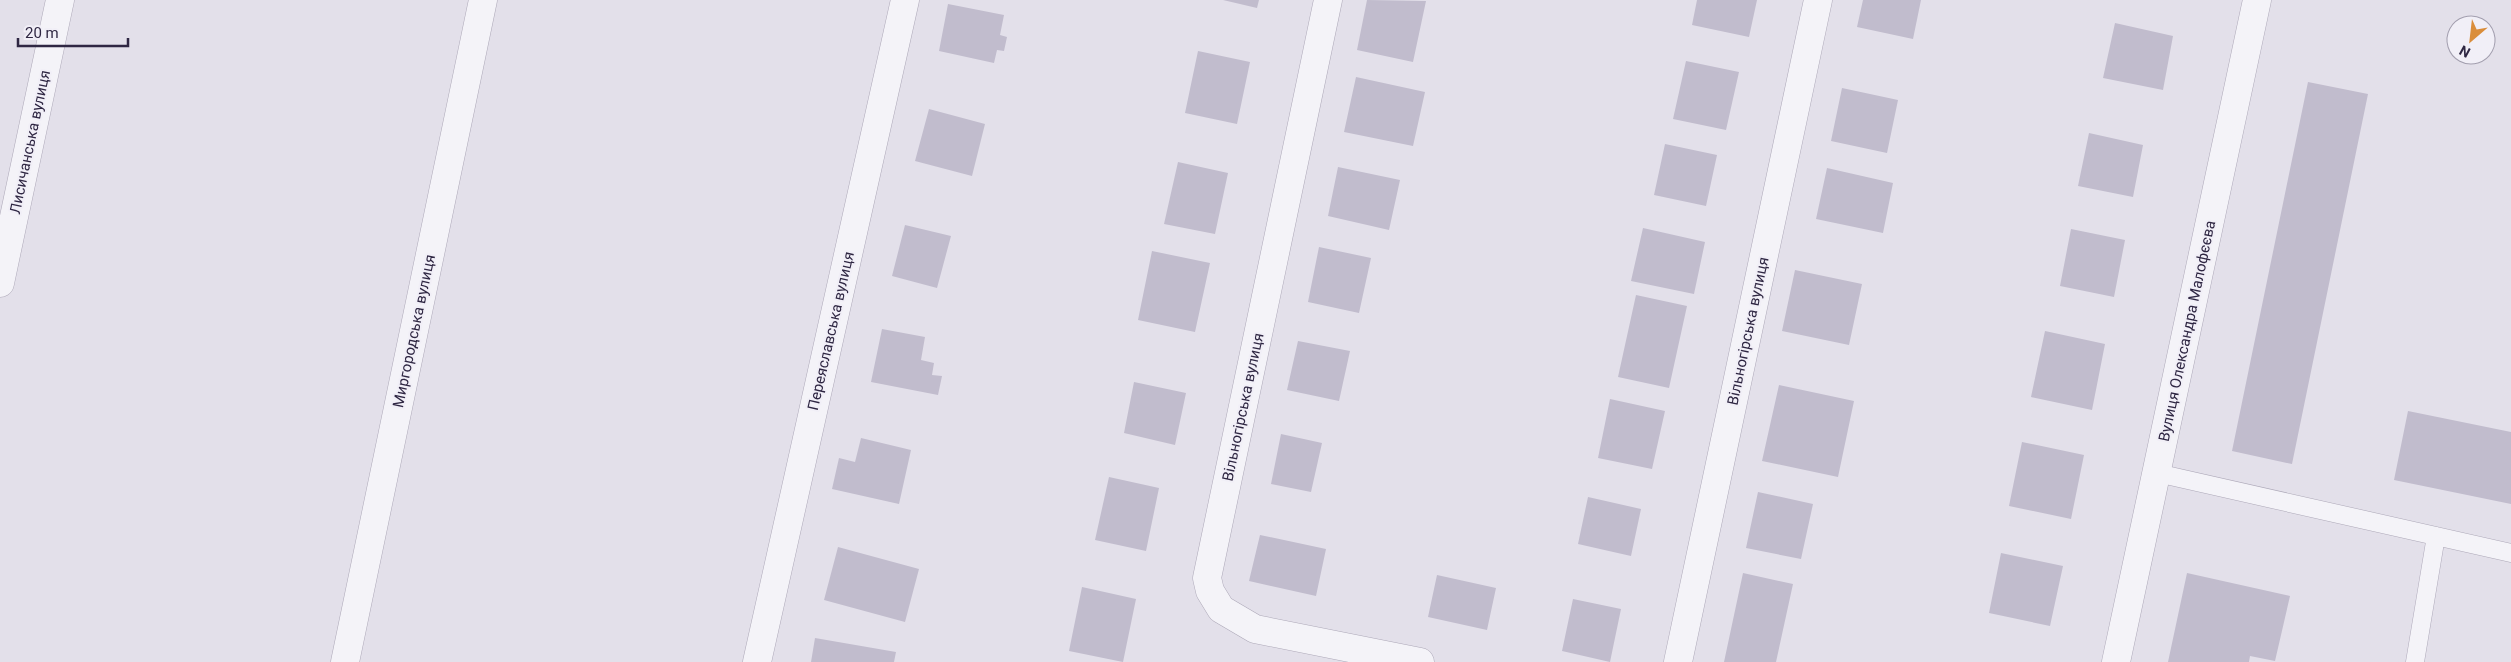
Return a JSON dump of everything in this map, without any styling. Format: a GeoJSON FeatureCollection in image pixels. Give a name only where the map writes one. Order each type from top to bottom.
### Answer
{"type":"FeatureCollection","features":[{"type":"Feature","properties":{"kind":"street","name":"Лисичанська вулиця"},"geometry":{"type":"LineString","coordinates":[[0,283],[60,0]]}},
{"type":"Feature","properties":{"kind":"street","name":"Миргородська вулиця"},"geometry":{"type":"LineString","coordinates":[[345,662],[483,0]]}},
{"type":"Feature","properties":{"kind":"street","name":"Переяславська вулиця"},"geometry":{"type":"LineString","coordinates":[[757,662],[905,0]]}},
{"type":"Feature","properties":{"kind":"street","name":"Вільногірська вулиця"},"geometry":{"type":"LineString","coordinates":[[1328,0],[1207,578],[1210,592],[1221,609],[1255,629],[1420,662]]}},
{"type":"Feature","properties":{"kind":"street","name":"Вільногірська вулиця"},"geometry":{"type":"LineString","coordinates":[[1678,662],[1818,0]]}},
{"type":"Feature","properties":{"kind":"street","name":"Вулиця Олександра Малофєєва"},"geometry":{"type":"LineString","coordinates":[[2116,662],[2258,0]]}},
{"type":"Feature","properties":{"kind":"lane"},"geometry":{"type":"LineString","coordinates":[[2157,473],[2511,553]]}},
{"type":"Feature","properties":{"kind":"lane"},"geometry":{"type":"LineString","coordinates":[[2415,662],[2436,536]]}},
{"type":"Feature","properties":{"kind":"building"},"geometry":{"type":"Polygon","coordinates":[[[1223,0],[1259,0],[1257,8],[1223,0]]]}},
{"type":"Feature","properties":{"kind":"building"},"geometry":{"type":"Polygon","coordinates":[[[1367,0],[1426,1],[1413,62],[1357,50],[1367,0]]]}},
{"type":"Feature","properties":{"kind":"building"},"geometry":{"type":"Polygon","coordinates":[[[1697,0],[1757,0],[1749,37],[1692,25],[1697,0]]]}},
{"type":"Feature","properties":{"kind":"building"},"geometry":{"type":"Polygon","coordinates":[[[1863,0],[1921,0],[1913,39],[1857,27],[1863,0]]]}},
{"type":"Feature","properties":{"kind":"building"},"geometry":{"type":"Polygon","coordinates":[[[948,4],[1004,15],[1000,35],[1007,37],[1004,51],[997,50],[994,63],[939,51],[948,4]]]}},
{"type":"Feature","properties":{"kind":"building"},"geometry":{"type":"Polygon","coordinates":[[[2115,23],[2173,36],[2163,90],[2103,78],[2115,23]]]}},
{"type":"Feature","properties":{"kind":"building"},"geometry":{"type":"Polygon","coordinates":[[[1198,51],[1250,62],[1237,124],[1185,113],[1198,51]]]}},
{"type":"Feature","properties":{"kind":"building"},"geometry":{"type":"Polygon","coordinates":[[[1686,61],[1739,72],[1726,130],[1673,119],[1686,61]]]}},
{"type":"Feature","properties":{"kind":"building"},"geometry":{"type":"Polygon","coordinates":[[[1356,77],[1425,92],[1413,146],[1344,132],[1356,77]]]}},
{"type":"Feature","properties":{"kind":"building"},"geometry":{"type":"Polygon","coordinates":[[[2308,82],[2368,94],[2292,464],[2232,451],[2308,82]]]}},
{"type":"Feature","properties":{"kind":"building"},"geometry":{"type":"Polygon","coordinates":[[[1842,88],[1898,100],[1887,153],[1831,141],[1842,88]]]}},
{"type":"Feature","properties":{"kind":"building"},"geometry":{"type":"Polygon","coordinates":[[[929,109],[985,124],[972,176],[915,161],[929,109]]]}},
{"type":"Feature","properties":{"kind":"building"},"geometry":{"type":"Polygon","coordinates":[[[2089,133],[2143,145],[2133,197],[2078,186],[2089,133]]]}},
{"type":"Feature","properties":{"kind":"building"},"geometry":{"type":"Polygon","coordinates":[[[1665,144],[1717,155],[1706,206],[1654,195],[1665,144]]]}},
{"type":"Feature","properties":{"kind":"building"},"geometry":{"type":"Polygon","coordinates":[[[1178,162],[1228,173],[1215,234],[1164,224],[1178,162]]]}},
{"type":"Feature","properties":{"kind":"building"},"geometry":{"type":"Polygon","coordinates":[[[1338,167],[1400,180],[1389,230],[1328,216],[1338,167]]]}},
{"type":"Feature","properties":{"kind":"building"},"geometry":{"type":"Polygon","coordinates":[[[1827,168],[1893,183],[1883,233],[1816,219],[1827,168]]]}},
{"type":"Feature","properties":{"kind":"building"},"geometry":{"type":"Polygon","coordinates":[[[905,225],[951,236],[937,288],[892,276],[905,225]]]}},
{"type":"Feature","properties":{"kind":"building"},"geometry":{"type":"Polygon","coordinates":[[[1643,228],[1705,242],[1694,294],[1631,281],[1643,228]]]}},
{"type":"Feature","properties":{"kind":"building"},"geometry":{"type":"Polygon","coordinates":[[[2071,229],[2125,240],[2114,297],[2060,286],[2071,229]]]}},
{"type":"Feature","properties":{"kind":"building"},"geometry":{"type":"Polygon","coordinates":[[[1319,247],[1371,258],[1359,313],[1308,302],[1319,247]]]}},
{"type":"Feature","properties":{"kind":"building"},"geometry":{"type":"Polygon","coordinates":[[[1152,251],[1210,263],[1195,332],[1138,320],[1152,251]]]}},
{"type":"Feature","properties":{"kind":"building"},"geometry":{"type":"Polygon","coordinates":[[[1795,270],[1862,284],[1849,345],[1782,331],[1795,270]]]}},
{"type":"Feature","properties":{"kind":"building"},"geometry":{"type":"Polygon","coordinates":[[[1636,295],[1687,306],[1669,388],[1618,377],[1636,295]]]}},
{"type":"Feature","properties":{"kind":"building"},"geometry":{"type":"Polygon","coordinates":[[[882,329],[925,337],[921,360],[934,363],[932,375],[942,376],[938,395],[871,382],[882,329]]]}},
{"type":"Feature","properties":{"kind":"building"},"geometry":{"type":"Polygon","coordinates":[[[2045,331],[2105,344],[2092,410],[2031,397],[2045,331]]]}},
{"type":"Feature","properties":{"kind":"building"},"geometry":{"type":"Polygon","coordinates":[[[1298,341],[1350,351],[1339,401],[1287,390],[1298,341]]]}},
{"type":"Feature","properties":{"kind":"building"},"geometry":{"type":"Polygon","coordinates":[[[1134,382],[1186,393],[1175,445],[1124,433],[1134,382]]]}},
{"type":"Feature","properties":{"kind":"building"},"geometry":{"type":"Polygon","coordinates":[[[1779,385],[1854,401],[1838,477],[1762,461],[1779,385]]]}},
{"type":"Feature","properties":{"kind":"building"},"geometry":{"type":"Polygon","coordinates":[[[1610,399],[1665,411],[1652,469],[1598,458],[1610,399]]]}},
{"type":"Feature","properties":{"kind":"building"},"geometry":{"type":"Polygon","coordinates":[[[2408,411],[2511,432],[2511,504],[2394,480],[2408,411]]]}},
{"type":"Feature","properties":{"kind":"building"},"geometry":{"type":"Polygon","coordinates":[[[1281,434],[1322,443],[1311,492],[1271,484],[1281,434]]]}},
{"type":"Feature","properties":{"kind":"building"},"geometry":{"type":"Polygon","coordinates":[[[861,438],[911,450],[899,504],[832,489],[839,458],[855,462],[861,438]]]}},
{"type":"Feature","properties":{"kind":"building"},"geometry":{"type":"Polygon","coordinates":[[[2022,442],[2084,455],[2071,519],[2009,506],[2022,442]]]}},
{"type":"Feature","properties":{"kind":"building"},"geometry":{"type":"Polygon","coordinates":[[[1109,477],[1159,488],[1146,551],[1095,540],[1109,477]]]}},
{"type":"Feature","properties":{"kind":"building"},"geometry":{"type":"Polygon","coordinates":[[[1758,492],[1813,504],[1801,559],[1746,548],[1758,492]]]}},
{"type":"Feature","properties":{"kind":"building"},"geometry":{"type":"Polygon","coordinates":[[[1588,497],[1641,509],[1631,556],[1578,544],[1588,497]]]}},
{"type":"Feature","properties":{"kind":"building"},"geometry":{"type":"Polygon","coordinates":[[[1260,535],[1326,549],[1316,596],[1249,581],[1260,535]]]}},
{"type":"Feature","properties":{"kind":"building"},"geometry":{"type":"Polygon","coordinates":[[[838,547],[919,569],[905,622],[824,600],[838,547]]]}},
{"type":"Feature","properties":{"kind":"building"},"geometry":{"type":"Polygon","coordinates":[[[2001,553],[2063,566],[2050,626],[1989,613],[2001,553]]]}},
{"type":"Feature","properties":{"kind":"building"},"geometry":{"type":"Polygon","coordinates":[[[1743,573],[1793,584],[1776,662],[1724,662],[1743,573]]]}},
{"type":"Feature","properties":{"kind":"building"},"geometry":{"type":"Polygon","coordinates":[[[2187,573],[2290,596],[2275,661],[2250,656],[2249,662],[2168,662],[2187,573]]]}},
{"type":"Feature","properties":{"kind":"building"},"geometry":{"type":"Polygon","coordinates":[[[1437,575],[1496,588],[1487,630],[1428,617],[1437,575]]]}},
{"type":"Feature","properties":{"kind":"building"},"geometry":{"type":"Polygon","coordinates":[[[1082,587],[1136,599],[1123,662],[1069,651],[1082,587]]]}},
{"type":"Feature","properties":{"kind":"building"},"geometry":{"type":"Polygon","coordinates":[[[1573,599],[1621,609],[1610,662],[1562,651],[1573,599]]]}},
{"type":"Feature","properties":{"kind":"building"},"geometry":{"type":"Polygon","coordinates":[[[815,638],[896,652],[894,662],[811,662],[815,638]]]}}]}
